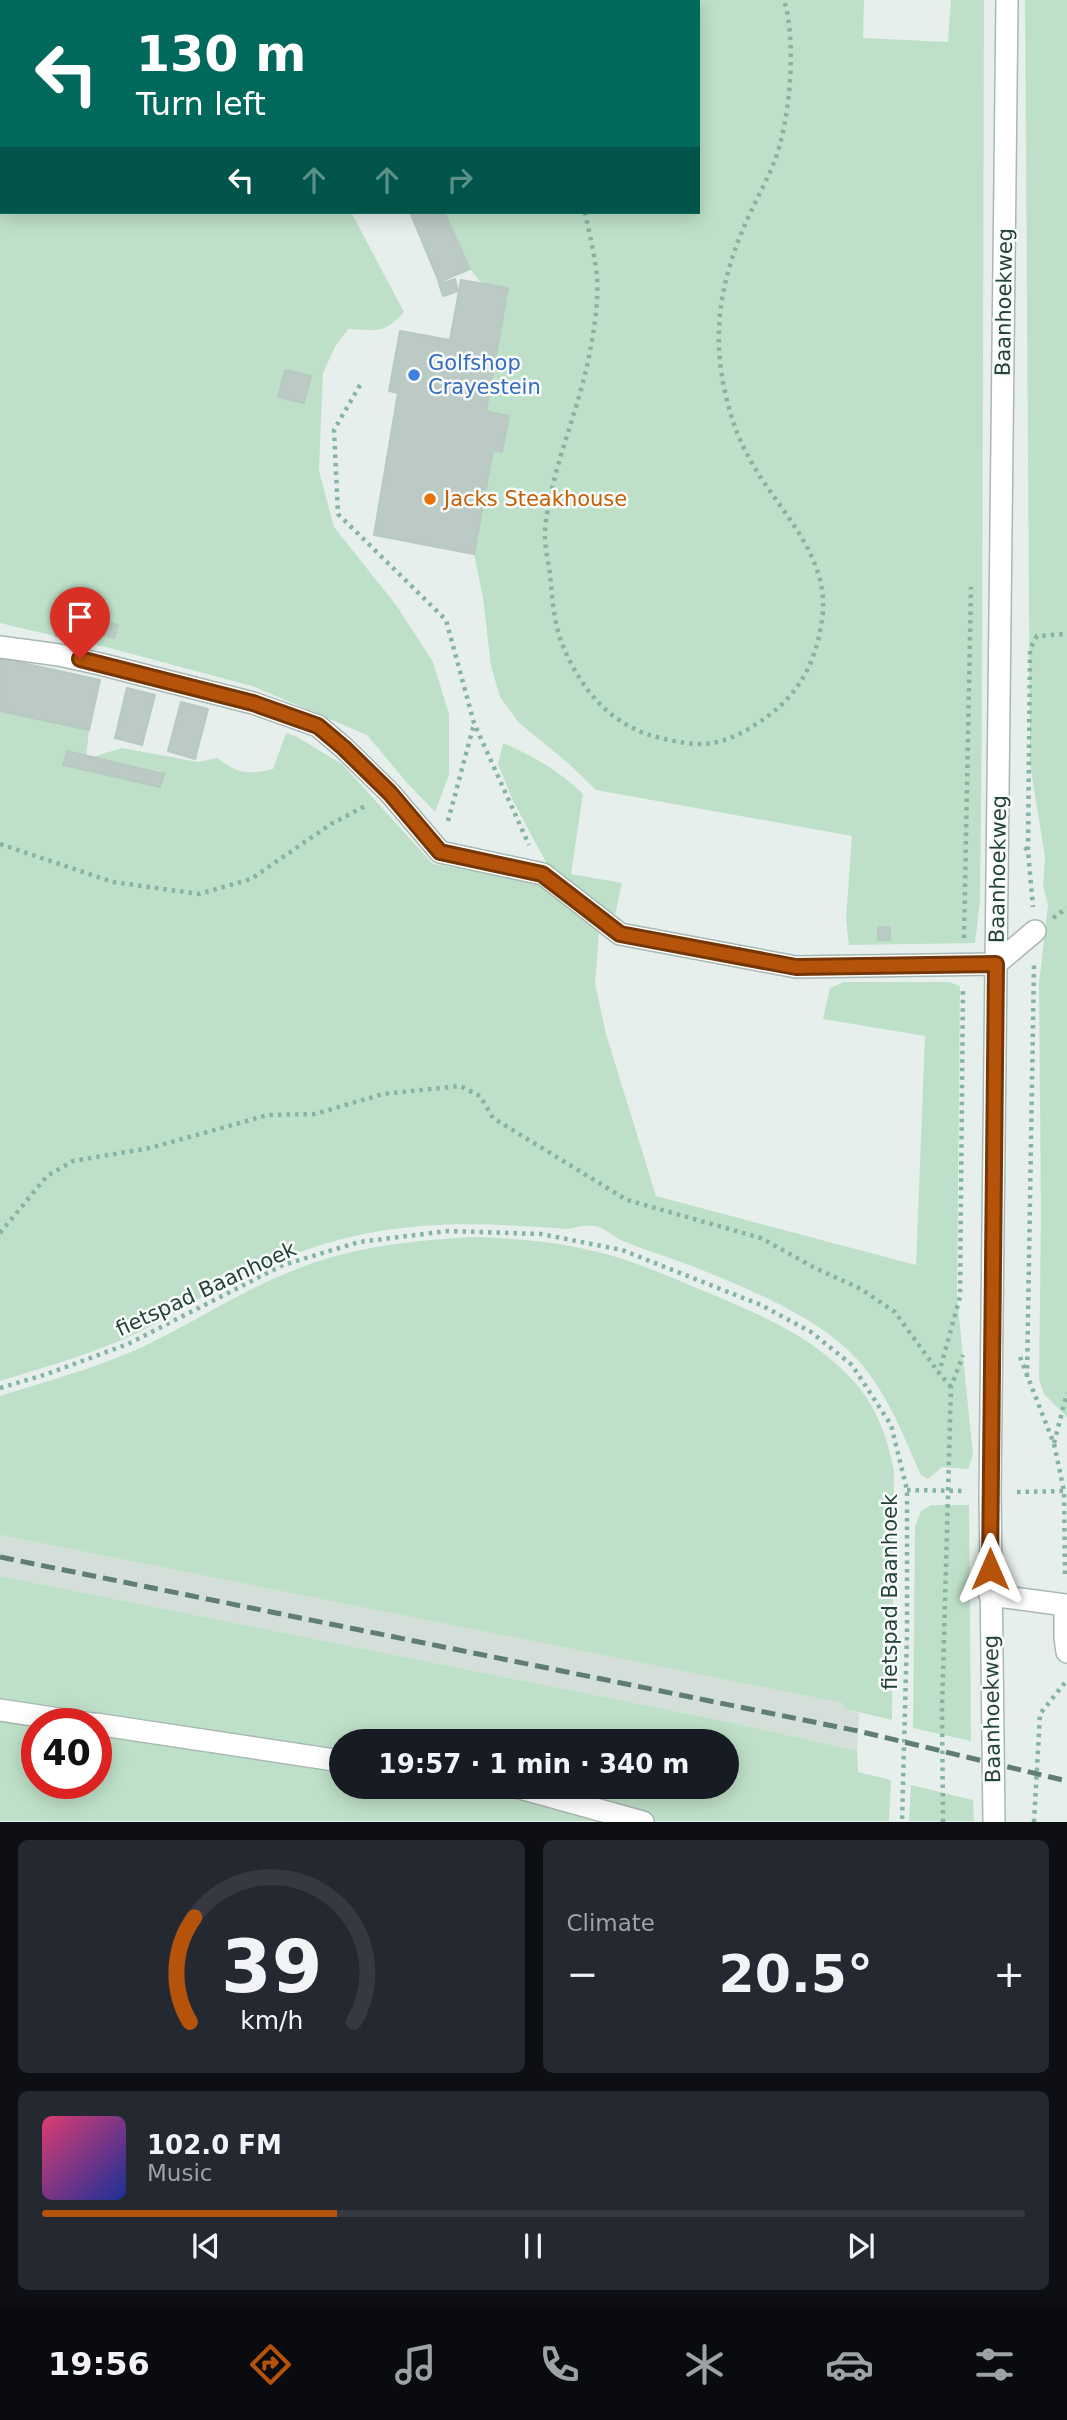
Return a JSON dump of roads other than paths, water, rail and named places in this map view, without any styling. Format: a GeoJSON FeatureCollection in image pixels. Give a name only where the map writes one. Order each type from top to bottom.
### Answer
{"type":"FeatureCollection","features":[{"type":"Feature","properties":{"kind":"street","name":"Baanhoekweg"},"geometry":{"type":"LineString","coordinates":[[994,1822],[990,1595],[1007,0]]}},
{"type":"Feature","properties":{"kind":"street"},"geometry":{"type":"LineString","coordinates":[[0,647],[100,664],[253,703],[318,726],[390,793],[440,852],[542,874],[620,934],[796,967],[996,964],[1035,931]]}},
{"type":"Feature","properties":{"kind":"street"},"geometry":{"type":"LineString","coordinates":[[990,1595],[1065,1605],[1067,1652]]}},
{"type":"Feature","properties":{"kind":"street"},"geometry":{"type":"LineString","coordinates":[[0,1710],[21,1713]]}},
{"type":"Feature","properties":{"kind":"street"},"geometry":{"type":"LineString","coordinates":[[112,1727],[329,1759]]}},
{"type":"Feature","properties":{"kind":"street"},"geometry":{"type":"LineString","coordinates":[[560,1799],[643,1822]]}},
{"type":"Feature","properties":{"kind":"railway"},"geometry":{"type":"LineString","coordinates":[[0,1557],[858,1731],[1067,1781]]}},
{"type":"Feature","properties":{"kind":"place","name":"Golfshop Crayestein"},"geometry":{"type":"Point","coordinates":[414,375]}},
{"type":"Feature","properties":{"kind":"place","name":"Jacks Steakhouse"},"geometry":{"type":"Point","coordinates":[430,499]}}]}
